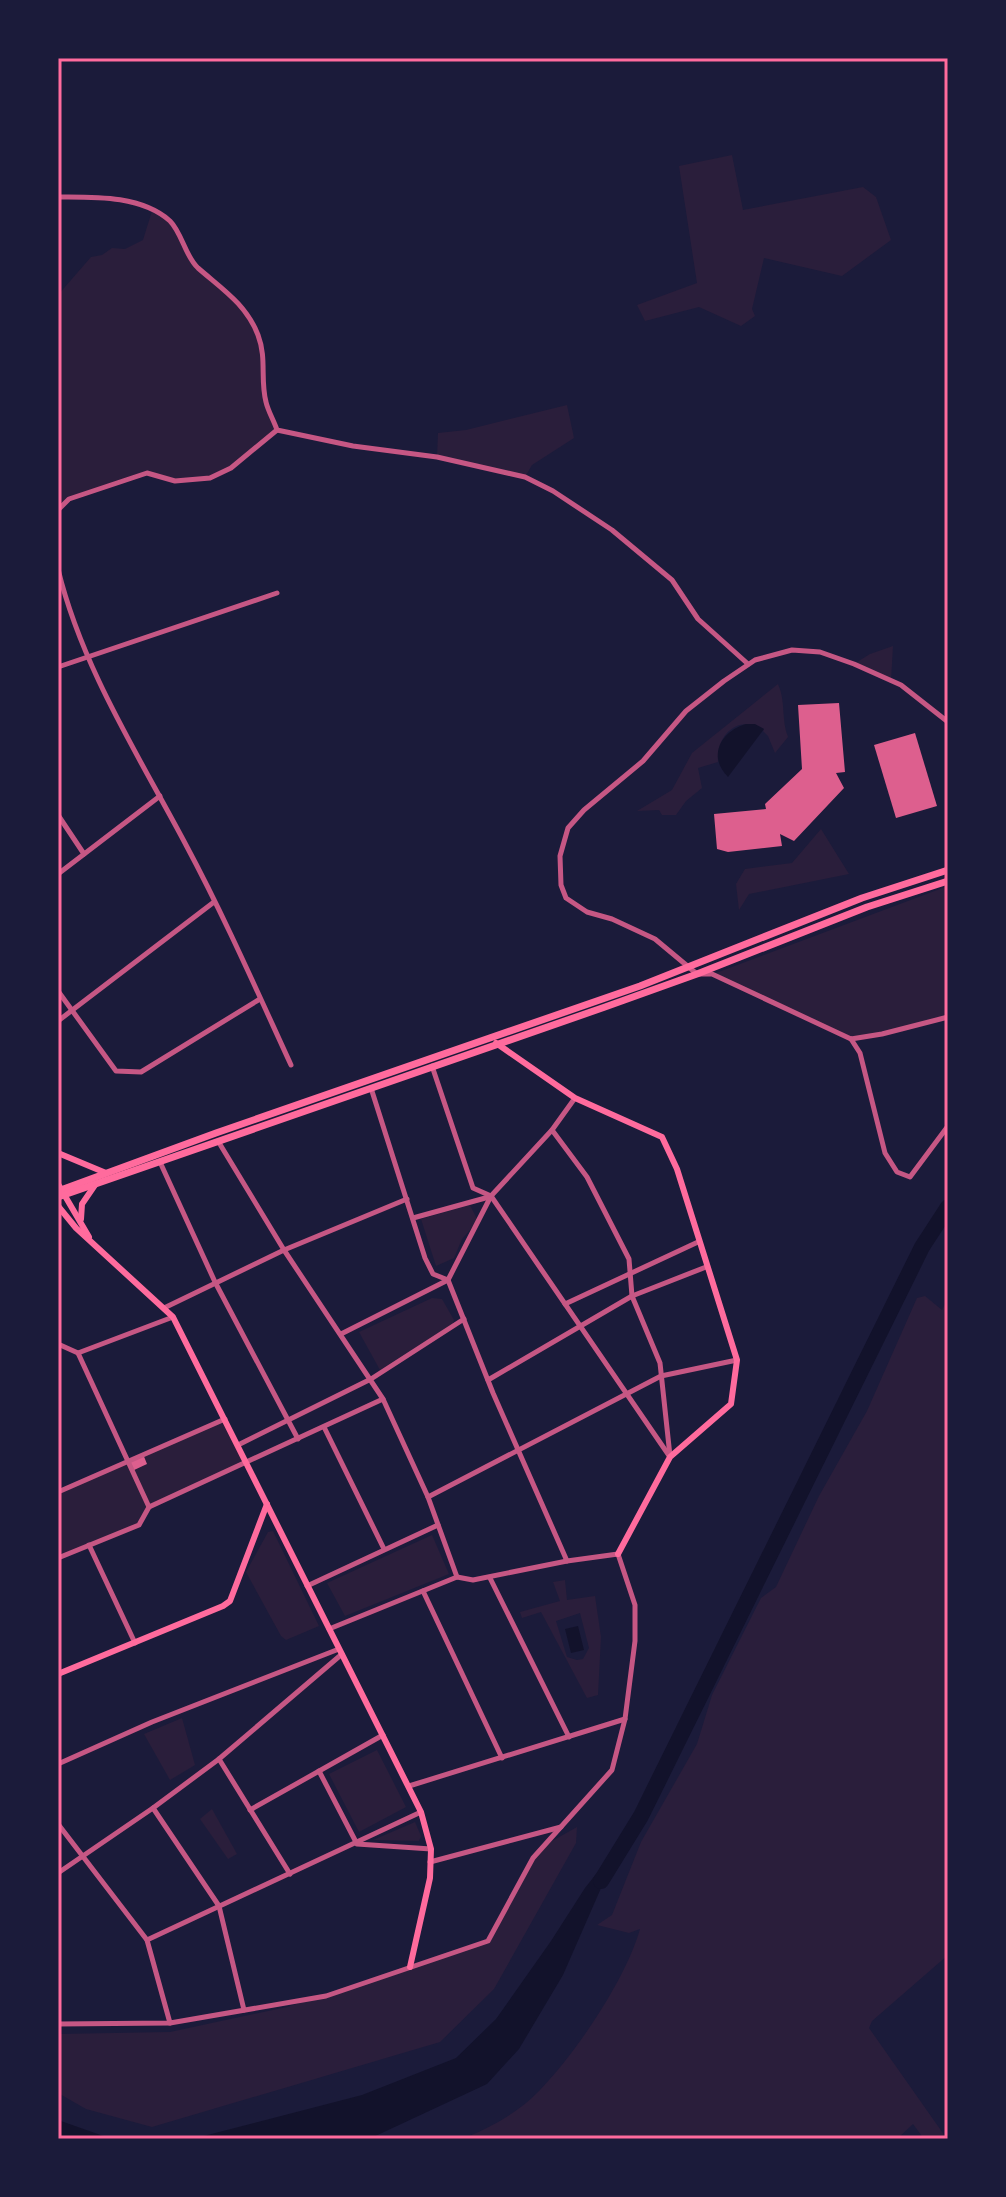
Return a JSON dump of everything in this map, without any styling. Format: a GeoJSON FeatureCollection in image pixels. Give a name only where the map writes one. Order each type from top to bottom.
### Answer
{"type":"FeatureCollection","features":[{"type":"Feature","properties":{"kind":"main road"},"geometry":{"type":"LineString","coordinates":[[61,1191],[689,968],[862,898],[948,870]]}},
{"type":"Feature","properties":{"kind":"main road"},"geometry":{"type":"LineString","coordinates":[[61,1191],[95,1185],[697,974],[867,907],[948,881]]}},
{"type":"Feature","properties":{"kind":"main road"},"geometry":{"type":"LineString","coordinates":[[496,1043],[575,1098],[662,1137],[677,1169],[737,1360],[731,1404],[670,1457],[618,1554]]}},
{"type":"Feature","properties":{"kind":"main road"},"geometry":{"type":"LineString","coordinates":[[58,1153],[106,1173]]}},
{"type":"Feature","properties":{"kind":"main road"},"geometry":{"type":"LineString","coordinates":[[80,1227],[81,1207],[95,1185]]}},
{"type":"Feature","properties":{"kind":"main road"},"geometry":{"type":"LineString","coordinates":[[61,1191],[80,1227]]}},
{"type":"Feature","properties":{"kind":"main road"},"geometry":{"type":"LineString","coordinates":[[58,1206],[93,1244],[173,1317],[409,1786],[421,1812],[431,1849],[430,1878],[410,1967]]}},
{"type":"Feature","properties":{"kind":"main road"},"geometry":{"type":"LineString","coordinates":[[58,1217],[80,1227]]}},
{"type":"Feature","properties":{"kind":"main road"},"geometry":{"type":"LineString","coordinates":[[58,1674],[230,1601],[267,1504]]}},
{"type":"Feature","properties":{"kind":"street"},"geometry":{"type":"LineString","coordinates":[[58,197],[111,199],[141,205],[171,222],[195,265],[247,312],[265,362],[266,402],[277,430]]}},
{"type":"Feature","properties":{"kind":"street"},"geometry":{"type":"LineString","coordinates":[[58,510],[69,499],[147,473],[175,481],[210,478],[231,468],[277,430]]}},
{"type":"Feature","properties":{"kind":"street"},"geometry":{"type":"LineString","coordinates":[[277,430],[353,446],[437,457],[525,477],[553,491],[612,530],[672,580],[698,619],[748,664]]}},
{"type":"Feature","properties":{"kind":"street"},"geometry":{"type":"LineString","coordinates":[[58,569],[66,603],[87,656],[214,902],[291,1065]]}},
{"type":"Feature","properties":{"kind":"street"},"geometry":{"type":"LineString","coordinates":[[58,667],[277,593]]}},
{"type":"Feature","properties":{"kind":"street"},"geometry":{"type":"LineString","coordinates":[[948,722],[901,685],[820,652],[792,650],[755,660],[686,711],[643,761],[584,810],[568,828],[560,856],[561,885],[566,898],[575,906],[655,939],[697,974],[712,974],[851,1039],[860,1053],[885,1153],[897,1172],[910,1177],[948,1126]]}},
{"type":"Feature","properties":{"kind":"street"},"geometry":{"type":"LineString","coordinates":[[58,874],[160,796]]}},
{"type":"Feature","properties":{"kind":"street"},"geometry":{"type":"LineString","coordinates":[[58,815],[84,854]]}},
{"type":"Feature","properties":{"kind":"street"},"geometry":{"type":"LineString","coordinates":[[58,1021],[214,902]]}},
{"type":"Feature","properties":{"kind":"street"},"geometry":{"type":"LineString","coordinates":[[58,991],[116,1071],[141,1072],[260,999]]}},
{"type":"Feature","properties":{"kind":"street"},"geometry":{"type":"LineString","coordinates":[[851,1039],[948,1017]]}},
{"type":"Feature","properties":{"kind":"street"},"geometry":{"type":"LineString","coordinates":[[432,1066],[473,1188],[491,1196],[670,1457]]}},
{"type":"Feature","properties":{"kind":"street"},"geometry":{"type":"LineString","coordinates":[[371,1088],[425,1258],[433,1274],[448,1280],[567,1561]]}},
{"type":"Feature","properties":{"kind":"street"},"geometry":{"type":"LineString","coordinates":[[341,1334],[448,1280],[491,1196],[552,1130],[575,1098]]}},
{"type":"Feature","properties":{"kind":"street"},"geometry":{"type":"LineString","coordinates":[[552,1130],[587,1177],[629,1259],[632,1296],[660,1363],[670,1457]]}},
{"type":"Feature","properties":{"kind":"street"},"geometry":{"type":"LineString","coordinates":[[217,1140],[284,1250],[383,1399],[428,1497],[457,1577]]}},
{"type":"Feature","properties":{"kind":"street"},"geometry":{"type":"LineString","coordinates":[[160,1162],[215,1282],[298,1439]]}},
{"type":"Feature","properties":{"kind":"street"},"geometry":{"type":"LineString","coordinates":[[413,1218],[491,1196]]}},
{"type":"Feature","properties":{"kind":"street"},"geometry":{"type":"LineString","coordinates":[[164,1308],[284,1250],[407,1199]]}},
{"type":"Feature","properties":{"kind":"street"},"geometry":{"type":"LineString","coordinates":[[565,1304],[698,1242]]}},
{"type":"Feature","properties":{"kind":"street"},"geometry":{"type":"LineString","coordinates":[[488,1380],[632,1296],[706,1267]]}},
{"type":"Feature","properties":{"kind":"street"},"geometry":{"type":"LineString","coordinates":[[78,1353],[173,1317]]}},
{"type":"Feature","properties":{"kind":"street"},"geometry":{"type":"LineString","coordinates":[[238,1445],[371,1379],[464,1319]]}},
{"type":"Feature","properties":{"kind":"street"},"geometry":{"type":"LineString","coordinates":[[58,1344],[78,1353],[149,1507]]}},
{"type":"Feature","properties":{"kind":"street"},"geometry":{"type":"LineString","coordinates":[[428,1497],[661,1376],[737,1360]]}},
{"type":"Feature","properties":{"kind":"street"},"geometry":{"type":"LineString","coordinates":[[58,1558],[139,1525],[149,1507],[383,1399]]}},
{"type":"Feature","properties":{"kind":"street"},"geometry":{"type":"LineString","coordinates":[[58,1492],[225,1419]]}},
{"type":"Feature","properties":{"kind":"street"},"geometry":{"type":"LineString","coordinates":[[324,1427],[384,1549]]}},
{"type":"Feature","properties":{"kind":"street"},"geometry":{"type":"LineString","coordinates":[[307,1586],[438,1525]]}},
{"type":"Feature","properties":{"kind":"street"},"geometry":{"type":"LineString","coordinates":[[89,1545],[135,1643]]}},
{"type":"Feature","properties":{"kind":"street"},"geometry":{"type":"LineString","coordinates":[[58,2024],[170,2023],[326,1996],[488,1941],[533,1858],[612,1770],[625,1719],[635,1641],[635,1605],[618,1554],[567,1561],[490,1578],[473,1580],[457,1577],[329,1629]]}},
{"type":"Feature","properties":{"kind":"street"},"geometry":{"type":"LineString","coordinates":[[490,1578],[569,1737]]}},
{"type":"Feature","properties":{"kind":"street"},"geometry":{"type":"LineString","coordinates":[[423,1591],[502,1758]]}},
{"type":"Feature","properties":{"kind":"street"},"geometry":{"type":"LineString","coordinates":[[58,1873],[219,1759],[341,1652]]}},
{"type":"Feature","properties":{"kind":"street"},"geometry":{"type":"LineString","coordinates":[[58,1764],[152,1722],[341,1652]]}},
{"type":"Feature","properties":{"kind":"street"},"geometry":{"type":"LineString","coordinates":[[409,1786],[625,1719]]}},
{"type":"Feature","properties":{"kind":"street"},"geometry":{"type":"LineString","coordinates":[[250,1810],[383,1735]]}},
{"type":"Feature","properties":{"kind":"street"},"geometry":{"type":"LineString","coordinates":[[219,1759],[290,1874]]}},
{"type":"Feature","properties":{"kind":"street"},"geometry":{"type":"LineString","coordinates":[[319,1771],[357,1844]]}},
{"type":"Feature","properties":{"kind":"street"},"geometry":{"type":"LineString","coordinates":[[153,1808],[219,1906],[244,2010]]}},
{"type":"Feature","properties":{"kind":"street"},"geometry":{"type":"LineString","coordinates":[[147,1940],[421,1812]]}},
{"type":"Feature","properties":{"kind":"street"},"geometry":{"type":"LineString","coordinates":[[58,1824],[147,1940],[170,2023]]}},
{"type":"Feature","properties":{"kind":"street"},"geometry":{"type":"LineString","coordinates":[[430,1862],[561,1827]]}},
{"type":"Feature","properties":{"kind":"street"},"geometry":{"type":"LineString","coordinates":[[357,1844],[431,1849]]}},
{"type":"Feature","properties":{"kind":"street"},"geometry":{"type":"LineString","coordinates":[[58,1863],[69,1864]]}},
{"type":"Feature","properties":{"kind":"shaded area"},"geometry":{"type":"Polygon","coordinates":[[[732,155],[743,210],[863,187],[876,197],[891,240],[842,276],[764,258],[752,309],[755,316],[741,326],[699,307],[645,321],[637,305],[697,283],[679,166],[732,155]]]}},
{"type":"Feature","properties":{"kind":"shaded area"},"geometry":{"type":"Polygon","coordinates":[[[152,211],[171,222],[195,265],[247,312],[258,336],[266,402],[277,430],[231,468],[210,478],[175,481],[147,473],[70,499],[58,510],[58,295],[91,257],[102,255],[112,248],[125,249],[143,240],[152,211]]]}},
{"type":"Feature","properties":{"kind":"shaded area"},"geometry":{"type":"Polygon","coordinates":[[[567,405],[574,438],[532,465],[525,477],[437,457],[438,433],[466,430],[567,405]]]}},
{"type":"Feature","properties":{"kind":"shaded area"},"geometry":{"type":"Polygon","coordinates":[[[893,646],[891,681],[854,664],[870,654],[893,646]]]}},
{"type":"Feature","properties":{"kind":"shaded area"},"geometry":{"type":"Polygon","coordinates":[[[778,684],[788,737],[775,753],[764,729],[746,724],[737,726],[721,743],[718,762],[698,768],[702,788],[686,801],[676,815],[662,815],[659,810],[637,811],[672,790],[692,753],[778,684]]]}},
{"type":"Feature","properties":{"kind":"shaded area"},"geometry":{"type":"Polygon","coordinates":[[[746,724],[755,724],[764,729],[728,777],[718,761],[720,745],[730,732],[746,724]]]}},
{"type":"Feature","properties":{"kind":"shaded area"},"geometry":{"type":"Polygon","coordinates":[[[821,829],[849,874],[749,894],[739,910],[736,884],[745,869],[792,863],[821,829]]]}},
{"type":"Feature","properties":{"kind":"shaded area"},"geometry":{"type":"Polygon","coordinates":[[[948,886],[948,1017],[851,1039],[737,986],[716,973],[948,886]]]}},
{"type":"Feature","properties":{"kind":"shaded area"},"geometry":{"type":"Polygon","coordinates":[[[470,1205],[478,1221],[462,1239],[454,1258],[436,1266],[421,1219],[470,1205]]]}},
{"type":"Feature","properties":{"kind":"shaded area"},"geometry":{"type":"Polygon","coordinates":[[[925,1296],[942,1310],[948,1298],[948,1955],[872,2021],[869,2028],[947,2139],[924,2139],[913,2124],[897,2139],[461,2139],[503,2119],[539,2091],[584,2036],[612,1992],[640,1929],[629,1933],[597,1925],[612,1915],[641,1842],[697,1744],[712,1695],[761,1598],[776,1587],[819,1496],[867,1411],[917,1298],[925,1296]]]}},
{"type":"Feature","properties":{"kind":"shaded area"},"geometry":{"type":"Polygon","coordinates":[[[432,1298],[442,1299],[454,1320],[453,1324],[380,1370],[359,1332],[432,1298]]]}},
{"type":"Feature","properties":{"kind":"shaded area"},"geometry":{"type":"Polygon","coordinates":[[[225,1419],[247,1463],[149,1507],[139,1525],[58,1558],[58,1492],[225,1419]]]}},
{"type":"Feature","properties":{"kind":"shaded area"},"geometry":{"type":"Polygon","coordinates":[[[273,1531],[319,1626],[286,1640],[246,1572],[268,1532],[273,1531]]]}},
{"type":"Feature","properties":{"kind":"shaded area"},"geometry":{"type":"Polygon","coordinates":[[[432,1535],[449,1574],[345,1616],[327,1583],[432,1535]]]}},
{"type":"Feature","properties":{"kind":"shaded area"},"geometry":{"type":"Polygon","coordinates":[[[565,1580],[567,1600],[595,1596],[601,1637],[598,1695],[587,1698],[541,1612],[522,1618],[520,1612],[560,1601],[553,1582],[565,1580]],[[580,1613],[556,1621],[567,1657],[583,1659],[589,1648],[580,1613]]]}},
{"type":"Feature","properties":{"kind":"shaded area"},"geometry":{"type":"Polygon","coordinates":[[[578,1626],[584,1650],[571,1653],[565,1629],[578,1626]]]}},
{"type":"Feature","properties":{"kind":"shaded area"},"geometry":{"type":"Polygon","coordinates":[[[182,1718],[195,1765],[170,1780],[144,1734],[182,1718]]]}},
{"type":"Feature","properties":{"kind":"shaded area"},"geometry":{"type":"Polygon","coordinates":[[[377,1750],[406,1807],[359,1832],[329,1774],[377,1750]]]}},
{"type":"Feature","properties":{"kind":"shaded area"},"geometry":{"type":"Polygon","coordinates":[[[212,1809],[237,1854],[228,1859],[200,1819],[212,1809]]]}},
{"type":"Feature","properties":{"kind":"shaded area"},"geometry":{"type":"Polygon","coordinates":[[[415,1822],[421,1836],[419,1841],[373,1840],[415,1822]]]}},
{"type":"Feature","properties":{"kind":"shaded area"},"geometry":{"type":"Polygon","coordinates":[[[577,1827],[576,1843],[494,1989],[440,2042],[152,2127],[86,2109],[58,2093],[58,2034],[170,2032],[287,2007],[491,1940],[538,1849],[577,1827]]]}},
{"type":"Feature","properties":{"kind":"shaded area"},"geometry":{"type":"Polygon","coordinates":[[[612,1863],[563,1975],[519,2049],[487,2084],[369,2139],[192,2139],[362,2095],[456,2058],[496,2019],[585,1888],[596,1874],[612,1863]]]}},
{"type":"Feature","properties":{"kind":"shaded area"},"geometry":{"type":"Polygon","coordinates":[[[58,2120],[112,2139],[58,2139],[58,2120]]]}},
{"type":"Feature","properties":{"kind":"building"},"geometry":{"type":"Polygon","coordinates":[[[839,703],[845,772],[836,773],[844,788],[794,841],[780,834],[782,846],[728,852],[717,849],[714,814],[766,809],[765,804],[802,769],[798,705],[839,703]]]}},
{"type":"Feature","properties":{"kind":"building"},"geometry":{"type":"Polygon","coordinates":[[[915,733],[937,806],[896,818],[874,745],[915,733]]]}},
{"type":"Feature","properties":{"kind":"building"},"geometry":{"type":"Polygon","coordinates":[[[143,1454],[147,1464],[132,1471],[127,1461],[143,1454]]]}},
{"type":"Feature","properties":{"kind":"waterway"},"geometry":{"type":"LineString","coordinates":[[601,1881],[641,1816],[922,1247],[948,1207]]}}]}
